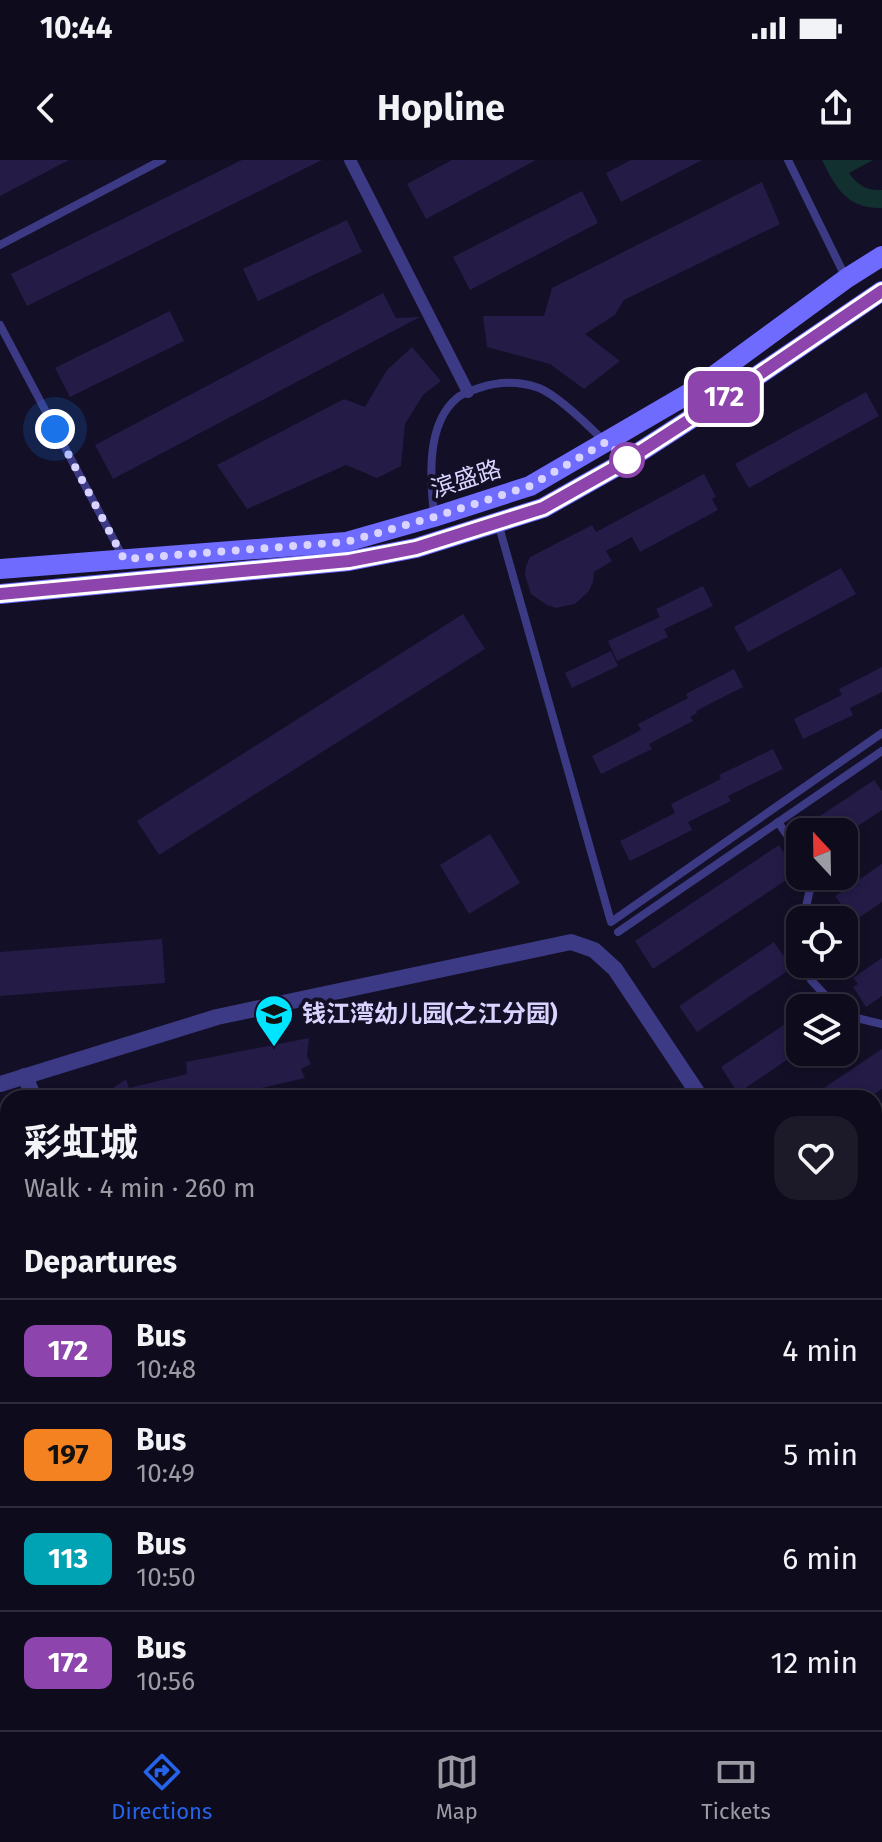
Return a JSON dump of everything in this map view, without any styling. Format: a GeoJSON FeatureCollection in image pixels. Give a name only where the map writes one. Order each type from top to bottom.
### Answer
{"type":"FeatureCollection","features":[{"type":"Feature","properties":{"kind":"main road","name":"滨盛路"},"geometry":{"type":"LineString","coordinates":[[0,569],[346,542],[530,486],[693,391],[847,278],[882,256]]}},
{"type":"Feature","properties":{"kind":"main road","name":"滨盛路"},"geometry":{"type":"LineString","coordinates":[[0,594],[349,561],[416,548],[543,508],[621,464],[882,291]]}},
{"type":"Feature","properties":{"kind":"street"},"geometry":{"type":"LineString","coordinates":[[350,160],[468,392]]}},
{"type":"Feature","properties":{"kind":"street"},"geometry":{"type":"LineString","coordinates":[[0,1084],[217,1017],[571,942],[594,950],[615,969],[696,1090]]}},
{"type":"Feature","properties":{"kind":"street"},"geometry":{"type":"LineString","coordinates":[[25,1076],[31,1090]]}},
{"type":"Feature","properties":{"kind":"lane"},"geometry":{"type":"LineString","coordinates":[[0,245],[162,160]]}},
{"type":"Feature","properties":{"kind":"lane"},"geometry":{"type":"LineString","coordinates":[[788,160],[847,278]]}},
{"type":"Feature","properties":{"kind":"lane"},"geometry":{"type":"LineString","coordinates":[[0,325],[124,559]]}},
{"type":"Feature","properties":{"kind":"lane"},"geometry":{"type":"LineString","coordinates":[[434,517],[430,476],[436,432],[446,410],[458,397],[468,392],[492,383],[517,382],[542,389],[606,442]]}},
{"type":"Feature","properties":{"kind":"lane"},"geometry":{"type":"LineString","coordinates":[[498,522],[611,922],[882,733]]}},
{"type":"Feature","properties":{"kind":"lane"},"geometry":{"type":"LineString","coordinates":[[618,932],[882,751]]}},
{"type":"Feature","properties":{"kind":"lane"},"geometry":{"type":"LineString","coordinates":[[778,822],[786,834]]}},
{"type":"Feature","properties":{"kind":"lane"},"geometry":{"type":"LineString","coordinates":[[810,978],[824,994]]}},
{"type":"Feature","properties":{"kind":"lane"},"geometry":{"type":"LineString","coordinates":[[858,1018],[882,1024]]}},
{"type":"Feature","properties":{"kind":"green space"},"geometry":{"type":"Polygon","coordinates":[[[822,160],[873,160],[849,173],[863,186],[882,190],[882,208],[851,201],[838,188],[822,160]]]}},
{"type":"Feature","properties":{"kind":"building"},"geometry":{"type":"Polygon","coordinates":[[[0,160],[69,160],[0,196],[0,160]]]}},
{"type":"Feature","properties":{"kind":"building"},"geometry":{"type":"Polygon","coordinates":[[[242,160],[322,160],[27,306],[11,274],[242,160]]]}},
{"type":"Feature","properties":{"kind":"building"},"geometry":{"type":"Polygon","coordinates":[[[452,160],[536,160],[426,219],[407,184],[452,160]]]}},
{"type":"Feature","properties":{"kind":"building"},"geometry":{"type":"Polygon","coordinates":[[[631,160],[702,160],[621,202],[606,173],[631,160]]]}},
{"type":"Feature","properties":{"kind":"building"},"geometry":{"type":"Polygon","coordinates":[[[762,182],[780,224],[624,300],[615,315],[585,334],[620,361],[584,389],[550,364],[487,347],[483,316],[544,316],[552,288],[762,182]]]}},
{"type":"Feature","properties":{"kind":"building"},"geometry":{"type":"Polygon","coordinates":[[[582,191],[598,223],[470,290],[453,257],[582,191]]]}},
{"type":"Feature","properties":{"kind":"building"},"geometry":{"type":"Polygon","coordinates":[[[347,220],[362,252],[258,301],[243,269],[347,220]]]}},
{"type":"Feature","properties":{"kind":"building"},"geometry":{"type":"Polygon","coordinates":[[[383,293],[396,318],[420,317],[113,479],[95,445],[383,293]]]}},
{"type":"Feature","properties":{"kind":"building"},"geometry":{"type":"Polygon","coordinates":[[[170,311],[184,341],[70,397],[55,368],[170,311]]]}},
{"type":"Feature","properties":{"kind":"building"},"geometry":{"type":"Polygon","coordinates":[[[412,347],[441,381],[423,395],[405,424],[401,466],[377,478],[346,465],[247,509],[217,465],[344,399],[365,407],[387,370],[412,347]]]}},
{"type":"Feature","properties":{"kind":"building"},"geometry":{"type":"Polygon","coordinates":[[[866,392],[879,416],[749,488],[735,464],[866,392]]]}},
{"type":"Feature","properties":{"kind":"building"},"geometry":{"type":"Polygon","coordinates":[[[704,474],[716,497],[712,499],[718,510],[640,552],[632,537],[606,551],[612,561],[594,572],[589,591],[575,604],[556,608],[531,594],[525,575],[530,557],[592,525],[596,532],[704,474]]]}},
{"type":"Feature","properties":{"kind":"building"},"geometry":{"type":"Polygon","coordinates":[[[841,568],[856,594],[748,652],[734,627],[841,568]]]}},
{"type":"Feature","properties":{"kind":"building"},"geometry":{"type":"Polygon","coordinates":[[[703,586],[713,606],[664,629],[668,637],[617,661],[608,641],[660,617],[656,609],[703,586]]]}},
{"type":"Feature","properties":{"kind":"building"},"geometry":{"type":"Polygon","coordinates":[[[463,614],[485,649],[159,855],[137,821],[463,614]]]}},
{"type":"Feature","properties":{"kind":"building"},"geometry":{"type":"Polygon","coordinates":[[[611,651],[618,666],[572,688],[565,673],[611,651]]]}},
{"type":"Feature","properties":{"kind":"building"},"geometry":{"type":"Polygon","coordinates":[[[882,667],[882,692],[850,708],[853,715],[803,739],[794,719],[842,695],[839,689],[882,667]]]}},
{"type":"Feature","properties":{"kind":"building"},"geometry":{"type":"Polygon","coordinates":[[[734,669],[743,687],[696,711],[690,717],[693,721],[649,744],[652,749],[601,774],[592,756],[641,730],[638,724],[688,698],[686,694],[734,669]]]}},
{"type":"Feature","properties":{"kind":"building"},"geometry":{"type":"Polygon","coordinates":[[[773,749],[783,769],[728,796],[731,801],[688,822],[692,830],[630,861],[620,841],[675,813],[671,804],[721,779],[719,775],[773,749]]]}},
{"type":"Feature","properties":{"kind":"building"},"geometry":{"type":"Polygon","coordinates":[[[874,780],[882,791],[882,810],[858,826],[858,818],[817,818],[874,780]]]}},
{"type":"Feature","properties":{"kind":"building"},"geometry":{"type":"Polygon","coordinates":[[[490,834],[520,883],[469,914],[440,865],[490,834]]]}},
{"type":"Feature","properties":{"kind":"building"},"geometry":{"type":"Polygon","coordinates":[[[779,845],[786,856],[786,880],[653,969],[635,941],[779,845]]]}},
{"type":"Feature","properties":{"kind":"building"},"geometry":{"type":"Polygon","coordinates":[[[882,864],[882,902],[858,918],[858,906],[838,906],[841,904],[835,896],[844,890],[858,890],[858,880],[882,864]]]}},
{"type":"Feature","properties":{"kind":"building"},"geometry":{"type":"Polygon","coordinates":[[[162,939],[165,983],[0,996],[0,952],[162,939]]]}},
{"type":"Feature","properties":{"kind":"building"},"geometry":{"type":"Polygon","coordinates":[[[774,942],[786,959],[786,972],[697,1032],[679,1006],[774,942]]]}},
{"type":"Feature","properties":{"kind":"building"},"geometry":{"type":"Polygon","coordinates":[[[882,958],[882,996],[866,1007],[853,987],[858,984],[853,978],[858,978],[858,975],[882,958]]]}},
{"type":"Feature","properties":{"kind":"building"},"geometry":{"type":"Polygon","coordinates":[[[786,1023],[786,1060],[742,1090],[736,1090],[721,1067],[786,1023]]]}},
{"type":"Feature","properties":{"kind":"building"},"geometry":{"type":"Polygon","coordinates":[[[309,1038],[307,1056],[311,1064],[301,1069],[305,1078],[253,1090],[110,1090],[126,1079],[129,1088],[187,1074],[186,1062],[309,1038]]]}},
{"type":"Feature","properties":{"kind":"building"},"geometry":{"type":"Polygon","coordinates":[[[882,1049],[880,1090],[821,1090],[882,1049]]]}},
{"type":"Feature","properties":{"kind":"bus line","name":"172"},"geometry":{"type":"LineString","coordinates":[[0,594],[349,561],[416,548],[543,508],[621,464],[882,291]]}},
{"type":"Feature","properties":{"kind":"place","name":"钱江湾幼儿园(之江分园)"},"geometry":{"type":"Point","coordinates":[274,1048]}},
{"type":"Feature","properties":{"kind":"route"},"geometry":{"type":"LineString","coordinates":[[55,429],[124,559],[346,542],[530,486],[606,442],[627,460]]}}]}
